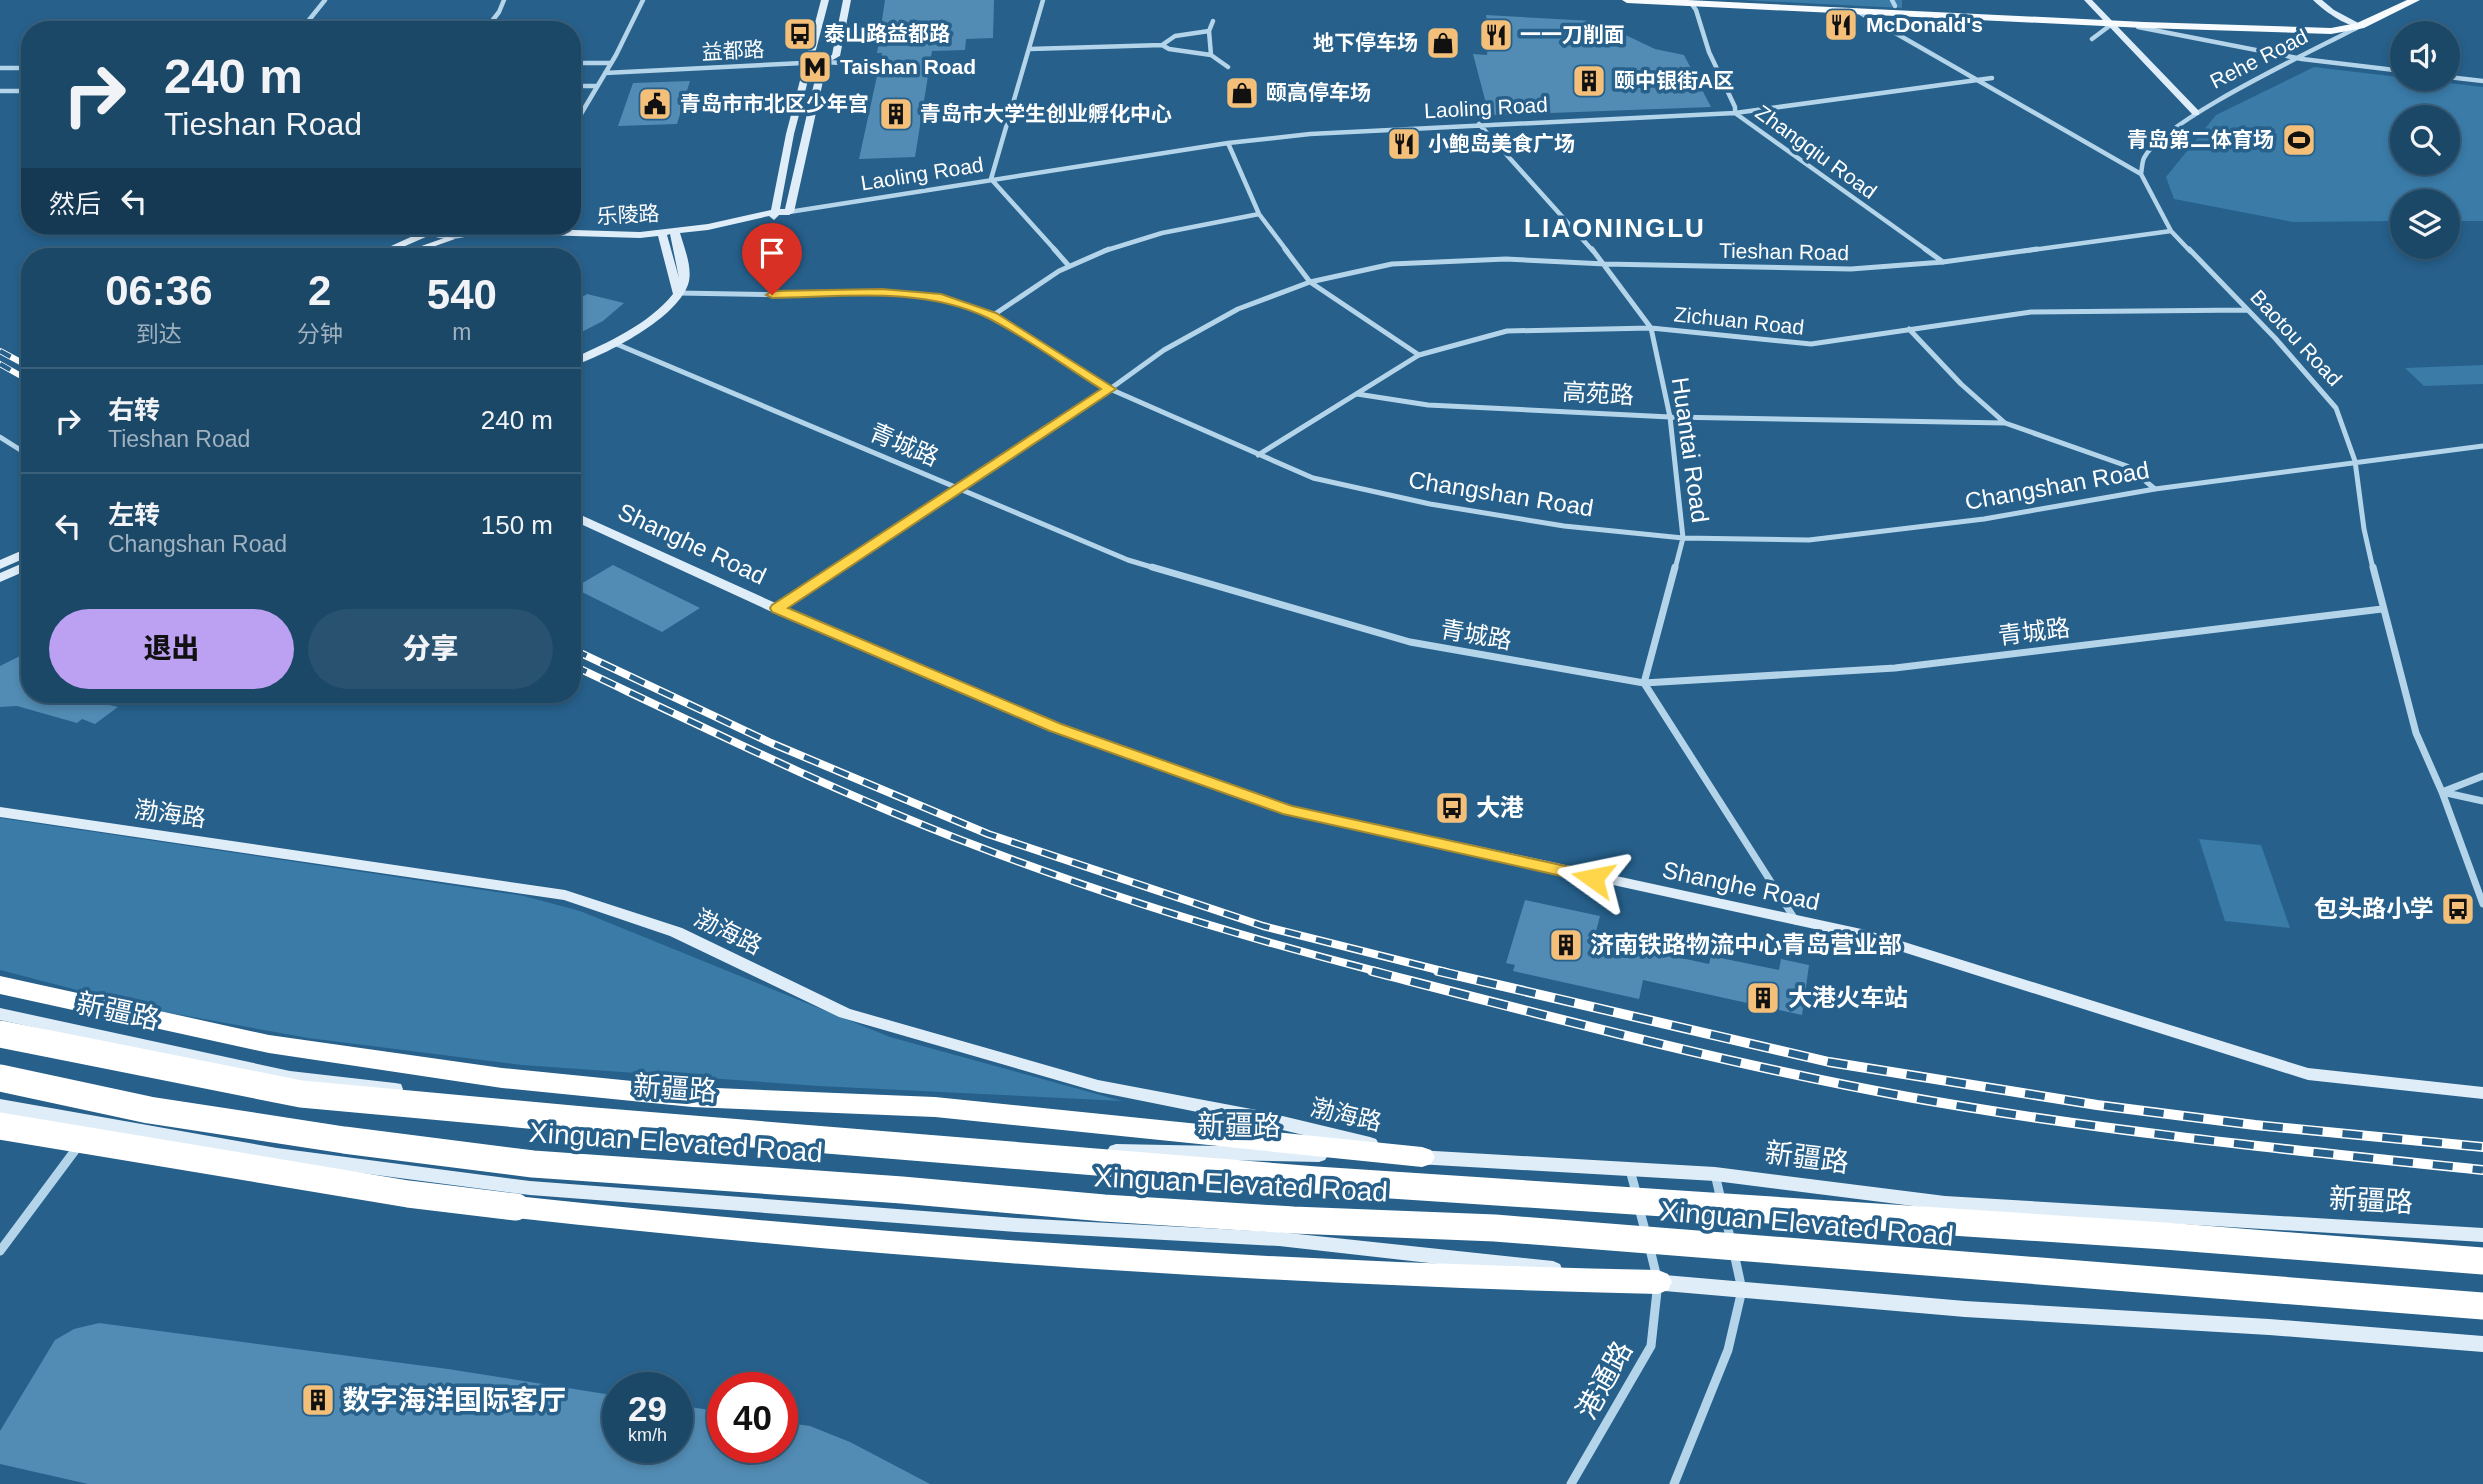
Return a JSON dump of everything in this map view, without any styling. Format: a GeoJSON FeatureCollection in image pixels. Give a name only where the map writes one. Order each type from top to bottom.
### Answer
{"type":"FeatureCollection","features":[{"type":"Feature","properties":{"kind":"highway"},"geometry":{"type":"LineString","coordinates":[[0,985],[269,1044],[502,1078],[692,1097],[935,1107],[1422,1157]]}},
{"type":"Feature","properties":{"kind":"highway","name":"Xinguan Elevated Road"},"geometry":{"type":"LineString","coordinates":[[0,1034],[301,1094],[581,1120],[1316,1180],[2165,1236],[2483,1261]]}},
{"type":"Feature","properties":{"kind":"highway","name":"Xinguan Elevated Road"},"geometry":{"type":"LineString","coordinates":[[0,1078],[162,1112],[344,1140],[533,1164],[902,1190],[1104,1208],[1293,1220],[1495,1228],[2483,1306]]}},
{"type":"Feature","properties":{"kind":"highway"},"geometry":{"type":"LineString","coordinates":[[0,1126],[394,1192],[783,1234],[942,1247],[1507,1280],[1658,1282]]}},
{"type":"Feature","properties":{"kind":"main road"},"geometry":{"type":"LineString","coordinates":[[1627,0],[2112,24],[2331,31],[2360,26]]}},
{"type":"Feature","properties":{"kind":"main road"},"geometry":{"type":"LineString","coordinates":[[1749,0],[1893,3],[2323,26],[2348,21],[2396,0]]}},
{"type":"Feature","properties":{"kind":"main road","name":"Rehe Road"},"geometry":{"type":"LineString","coordinates":[[2360,26],[2414,0]]}},
{"type":"Feature","properties":{"kind":"street"},"geometry":{"type":"LineString","coordinates":[[308,21],[325,0]]}},
{"type":"Feature","properties":{"kind":"street"},"geometry":{"type":"LineString","coordinates":[[491,21],[504,0]]}},
{"type":"Feature","properties":{"kind":"street"},"geometry":{"type":"LineString","coordinates":[[581,114],[643,0]]}},
{"type":"Feature","properties":{"kind":"street"},"geometry":{"type":"LineString","coordinates":[[774,214],[790,134],[825,0]]}},
{"type":"Feature","properties":{"kind":"street"},"geometry":{"type":"LineString","coordinates":[[679,255],[691,241],[711,232],[789,212],[823,62],[836,56],[847,0]]}},
{"type":"Feature","properties":{"kind":"street"},"geometry":{"type":"LineString","coordinates":[[1043,0],[991,179],[1069,266]]}},
{"type":"Feature","properties":{"kind":"street"},"geometry":{"type":"LineString","coordinates":[[2088,0],[2196,113]]}},
{"type":"Feature","properties":{"kind":"street"},"geometry":{"type":"LineString","coordinates":[[2317,0],[2331,12],[2360,26]]}},
{"type":"Feature","properties":{"kind":"street","name":"Zhangqiu Road"},"geometry":{"type":"LineString","coordinates":[[1691,3],[1735,113],[1943,262]]}},
{"type":"Feature","properties":{"kind":"street"},"geometry":{"type":"LineString","coordinates":[[1856,11],[2141,174]]}},
{"type":"Feature","properties":{"kind":"street"},"geometry":{"type":"LineString","coordinates":[[1211,55],[1209,31],[1213,21]]}},
{"type":"Feature","properties":{"kind":"street"},"geometry":{"type":"LineString","coordinates":[[2092,39],[2112,24],[2220,41],[2302,60],[2390,70]]}},
{"type":"Feature","properties":{"kind":"street","name":"Rehe Road"},"geometry":{"type":"LineString","coordinates":[[2141,174],[2144,158],[2158,143],[2196,113],[2302,60],[2360,26]]}},
{"type":"Feature","properties":{"kind":"street"},"geometry":{"type":"LineString","coordinates":[[1162,45],[1175,36],[1209,31]]}},
{"type":"Feature","properties":{"kind":"street"},"geometry":{"type":"LineString","coordinates":[[1030,49],[1162,45],[1169,49],[1211,55],[1228,67]]}},
{"type":"Feature","properties":{"kind":"street","name":"益都路"},"geometry":{"type":"LineString","coordinates":[[605,72],[823,62],[863,64]]}},
{"type":"Feature","properties":{"kind":"street"},"geometry":{"type":"LineString","coordinates":[[581,63],[610,63]]}},
{"type":"Feature","properties":{"kind":"street"},"geometry":{"type":"LineString","coordinates":[[0,68],[21,68]]}},
{"type":"Feature","properties":{"kind":"street","name":"Laoling Road"},"geometry":{"type":"LineString","coordinates":[[789,212],[1228,143],[1310,134],[1479,124],[1735,113],[1992,78]]}},
{"type":"Feature","properties":{"kind":"street"},"geometry":{"type":"LineString","coordinates":[[2460,78],[2483,81]]}},
{"type":"Feature","properties":{"kind":"street"},"geometry":{"type":"LineString","coordinates":[[581,86],[597,86]]}},
{"type":"Feature","properties":{"kind":"street"},"geometry":{"type":"LineString","coordinates":[[0,91],[21,91]]}},
{"type":"Feature","properties":{"kind":"street","name":"Huantai Road"},"geometry":{"type":"LineString","coordinates":[[1479,124],[1605,264],[1651,328],[1670,416],[1683,538],[1644,683]]}},
{"type":"Feature","properties":{"kind":"street"},"geometry":{"type":"LineString","coordinates":[[1228,143],[1259,214],[1310,282],[1419,355]]}},
{"type":"Feature","properties":{"kind":"street","name":"Baotou Road"},"geometry":{"type":"LineString","coordinates":[[2141,174],[2171,231],[2336,408],[2356,461],[2364,529],[2382,609],[2416,733],[2442,792],[2483,904]]}},
{"type":"Feature","properties":{"kind":"street","name":"乐陵路"},"geometry":{"type":"LineString","coordinates":[[675,234],[774,214]]}},
{"type":"Feature","properties":{"kind":"street"},"geometry":{"type":"LineString","coordinates":[[992,316],[1069,266],[1129,242],[1199,224],[1259,214]]}},
{"type":"Feature","properties":{"kind":"street","name":"Tieshan Road"},"geometry":{"type":"LineString","coordinates":[[777,608],[1110,389],[1164,350],[1238,309],[1310,282],[1392,264],[1506,259],[1605,264],[1851,269],[1943,262],[2171,231]]}},
{"type":"Feature","properties":{"kind":"street"},"geometry":{"type":"LineString","coordinates":[[432,235],[443,240],[630,242],[675,234],[711,232]]}},
{"type":"Feature","properties":{"kind":"street"},"geometry":{"type":"LineString","coordinates":[[581,234],[589,236]]}},
{"type":"Feature","properties":{"kind":"street"},"geometry":{"type":"LineString","coordinates":[[581,359],[652,321],[678,293],[684,281],[675,234]]}},
{"type":"Feature","properties":{"kind":"street"},"geometry":{"type":"LineString","coordinates":[[389,248],[413,235]]}},
{"type":"Feature","properties":{"kind":"street"},"geometry":{"type":"LineString","coordinates":[[421,248],[462,235]]}},
{"type":"Feature","properties":{"kind":"street","name":"乐陵路"},"geometry":{"type":"LineString","coordinates":[[571,235],[662,236]]}},
{"type":"Feature","properties":{"kind":"street"},"geometry":{"type":"LineString","coordinates":[[662,236],[678,293]]}},
{"type":"Feature","properties":{"kind":"street","name":"Changshan Road"},"geometry":{"type":"LineString","coordinates":[[678,293],[797,295],[882,292],[941,298],[992,316],[1110,389],[1313,478],[1430,504],[1564,526],[1683,538],[1809,540],[1984,519],[2155,489],[2483,446]]}},
{"type":"Feature","properties":{"kind":"street","name":"Zichuan Road"},"geometry":{"type":"LineString","coordinates":[[1258,455],[1419,355],[1507,331],[1651,328],[1811,344],[2031,312],[2247,310]]}},
{"type":"Feature","properties":{"kind":"street","name":"高苑路"},"geometry":{"type":"LineString","coordinates":[[1909,329],[1961,384],[2005,423]]}},
{"type":"Feature","properties":{"kind":"street","name":"青城路"},"geometry":{"type":"LineString","coordinates":[[614,343],[1128,560],[1409,642],[1644,683],[1895,668],[2382,609]]}},
{"type":"Feature","properties":{"kind":"street","name":"高苑路"},"geometry":{"type":"LineString","coordinates":[[1357,394],[1428,405],[1670,416],[2005,423],[2127,466],[2155,489]]}},
{"type":"Feature","properties":{"kind":"street"},"geometry":{"type":"LineString","coordinates":[[0,437],[21,450]]}},
{"type":"Feature","properties":{"kind":"street","name":"Shanghe Road"},"geometry":{"type":"LineString","coordinates":[[581,519],[777,608],[1055,728],[1289,810],[1866,935],[2308,1074],[2483,1093]]}},
{"type":"Feature","properties":{"kind":"street"},"geometry":{"type":"LineString","coordinates":[[1,564],[21,555]]}},
{"type":"Feature","properties":{"kind":"street"},"geometry":{"type":"LineString","coordinates":[[0,578],[21,568]]}},
{"type":"Feature","properties":{"kind":"street"},"geometry":{"type":"LineString","coordinates":[[1644,683],[1796,921]]}},
{"type":"Feature","properties":{"kind":"street"},"geometry":{"type":"LineString","coordinates":[[2442,792],[2483,776]]}},
{"type":"Feature","properties":{"kind":"street"},"geometry":{"type":"LineString","coordinates":[[2442,792],[2483,800]]}},
{"type":"Feature","properties":{"kind":"street","name":"渤海路"},"geometry":{"type":"LineString","coordinates":[[0,812],[565,895],[676,932],[845,1013],[1098,1086],[1262,1118],[1422,1157]]}},
{"type":"Feature","properties":{"kind":"street","name":"新疆路"},"geometry":{"type":"LineString","coordinates":[[0,1014],[290,1077],[520,1105],[1116,1151],[1422,1157],[1715,1174],[1945,1203],[2483,1235]]}},
{"type":"Feature","properties":{"kind":"street"},"geometry":{"type":"LineString","coordinates":[[0,1106],[94,1125],[277,1155],[530,1188],[1016,1225],[1279,1239],[1742,1290],[1965,1309],[2269,1327],[2483,1344]]}},
{"type":"Feature","properties":{"kind":"street"},"geometry":{"type":"LineString","coordinates":[[0,1251],[94,1125]]}},
{"type":"Feature","properties":{"kind":"street","name":"港通路"},"geometry":{"type":"LineString","coordinates":[[1571,1484],[1651,1346],[1658,1282],[1630,1170]]}},
{"type":"Feature","properties":{"kind":"street"},"geometry":{"type":"LineString","coordinates":[[1674,1484],[1728,1350],[1742,1290],[1715,1174]]}},
{"type":"Feature","properties":{"kind":"shaded area"},"geometry":{"type":"Polygon","coordinates":[[[1742,0],[1902,0],[1902,8],[1742,0]]]}},
{"type":"Feature","properties":{"kind":"shaded area","name":"青岛第二体育场"},"geometry":{"type":"Polygon","coordinates":[[[2314,67],[2390,76],[2390,91],[2460,91],[2460,84],[2483,87],[2483,221],[2460,221],[2460,189],[2390,189],[2390,221],[2293,222],[2174,199],[2166,177],[2216,115],[2314,67]]]}},
{"type":"Feature","properties":{"kind":"shaded area"},"geometry":{"type":"Polygon","coordinates":[[[2483,365],[2483,384],[2424,386],[2405,368],[2483,365]]]}},
{"type":"Feature","properties":{"kind":"shaded area"},"geometry":{"type":"Polygon","coordinates":[[[0,818],[524,896],[580,911],[890,1037],[1122,1101],[819,1086],[522,1065],[308,1038],[154,1010],[0,970],[0,818]]]}},
{"type":"Feature","properties":{"kind":"shaded area"},"geometry":{"type":"Polygon","coordinates":[[[2199,839],[2261,845],[2290,928],[2225,921],[2199,839]]]}},
{"type":"Feature","properties":{"kind":"building"},"geometry":{"type":"Polygon","coordinates":[[[885,0],[994,0],[993,38],[966,39],[965,50],[932,51],[915,157],[859,159],[882,53],[877,53],[885,0]]]}},
{"type":"Feature","properties":{"kind":"building","name":"颐中银街A区"},"geometry":{"type":"Polygon","coordinates":[[[1486,15],[1592,21],[1592,28],[1615,30],[1655,49],[1684,55],[1711,107],[1495,115],[1488,111],[1473,54],[1487,55],[1489,34],[1486,15]]]}},
{"type":"Feature","properties":{"kind":"building","name":"青岛市市北区少年宫"},"geometry":{"type":"Polygon","coordinates":[[[690,81],[677,124],[618,126],[633,83],[690,81]]]}},
{"type":"Feature","properties":{"kind":"building"},"geometry":{"type":"Polygon","coordinates":[[[587,294],[624,303],[603,321],[581,332],[581,298],[587,294]]]}},
{"type":"Feature","properties":{"kind":"building"},"geometry":{"type":"Polygon","coordinates":[[[613,565],[700,608],[662,632],[581,592],[581,584],[613,565]]]}},
{"type":"Feature","properties":{"kind":"building"},"geometry":{"type":"Polygon","coordinates":[[[21,656],[21,703],[101,703],[118,707],[95,724],[82,719],[77,723],[17,706],[0,707],[0,666],[21,656]]]}},
{"type":"Feature","properties":{"kind":"building"},"geometry":{"type":"Polygon","coordinates":[[[1525,900],[1600,916],[1594,939],[1709,964],[1711,956],[1779,970],[1781,959],[1809,965],[1802,1015],[1643,980],[1639,999],[1513,971],[1515,965],[1506,963],[1525,900]]]}},
{"type":"Feature","properties":{"kind":"building","name":"数字海洋国际客厅"},"geometry":{"type":"Polygon","coordinates":[[[99,1323],[448,1369],[602,1393],[602,1463],[693,1463],[693,1407],[707,1410],[707,1463],[798,1463],[798,1424],[810,1426],[850,1442],[930,1484],[88,1484],[0,1464],[0,1431],[55,1340],[74,1329],[99,1323]]]}},
{"type":"Feature","properties":{"kind":"railway"},"geometry":{"type":"LineString","coordinates":[[0,351],[21,362]]}},
{"type":"Feature","properties":{"kind":"railway"},"geometry":{"type":"LineString","coordinates":[[0,364],[21,376]]}},
{"type":"Feature","properties":{"kind":"railway"},"geometry":{"type":"LineString","coordinates":[[581,653],[771,743],[988,834],[1263,926],[1446,972]]}},
{"type":"Feature","properties":{"kind":"railway"},"geometry":{"type":"LineString","coordinates":[[581,669],[822,782],[974,845],[1175,914],[1276,945],[1379,972]]}},
{"type":"Feature","properties":{"kind":"railway"},"geometry":{"type":"LineString","coordinates":[[1372,971],[1706,1055],[1908,1097],[2123,1130],[2483,1170]]}},
{"type":"Feature","properties":{"kind":"railway"},"geometry":{"type":"LineString","coordinates":[[1438,971],[1829,1062],[2097,1105],[2255,1125],[2483,1147]]}},
{"type":"Feature","properties":{"kind":"place","name":"McDonald's"},"geometry":{"type":"Point","coordinates":[1841,25]}},
{"type":"Feature","properties":{"kind":"place","name":"泰山路益都路"},"geometry":{"type":"Point","coordinates":[800,34]}},
{"type":"Feature","properties":{"kind":"place","name":"一一刀削面"},"geometry":{"type":"Point","coordinates":[1496,35]}},
{"type":"Feature","properties":{"kind":"place","name":"地下停车场"},"geometry":{"type":"Point","coordinates":[1443,43]}},
{"type":"Feature","properties":{"kind":"place","name":"Taishan Road"},"geometry":{"type":"Point","coordinates":[815,67]}},
{"type":"Feature","properties":{"kind":"place","name":"颐中银街A区"},"geometry":{"type":"Point","coordinates":[1589,81]}},
{"type":"Feature","properties":{"kind":"place","name":"颐高停车场"},"geometry":{"type":"Point","coordinates":[1242,93]}},
{"type":"Feature","properties":{"kind":"place","name":"青岛市市北区少年宫"},"geometry":{"type":"Point","coordinates":[655,104]}},
{"type":"Feature","properties":{"kind":"place","name":"青岛市大学生创业孵化中心"},"geometry":{"type":"Point","coordinates":[896,114]}},
{"type":"Feature","properties":{"kind":"place","name":"青岛第二体育场"},"geometry":{"type":"Point","coordinates":[2299,140]}},
{"type":"Feature","properties":{"kind":"place","name":"小鲍岛美食广场"},"geometry":{"type":"Point","coordinates":[1404,144]}},
{"type":"Feature","properties":{"kind":"place","name":"大港"},"geometry":{"type":"Point","coordinates":[1452,808]}},
{"type":"Feature","properties":{"kind":"place","name":"包头路小学"},"geometry":{"type":"Point","coordinates":[2458,909]}},
{"type":"Feature","properties":{"kind":"place","name":"济南铁路物流中心青岛营业部"},"geometry":{"type":"Point","coordinates":[1566,945]}},
{"type":"Feature","properties":{"kind":"place","name":"大港火车站"},"geometry":{"type":"Point","coordinates":[1763,998]}},
{"type":"Feature","properties":{"kind":"place","name":"数字海洋国际客厅"},"geometry":{"type":"Point","coordinates":[318,1400]}},
{"type":"Feature","properties":{"kind":"district","name":"LIAONINGLU"},"geometry":{"type":"Point","coordinates":[1615,228]}},
{"type":"Feature","properties":{"kind":"route"},"geometry":{"type":"LineString","coordinates":[[772,295],[882,292],[941,298],[992,316],[1110,389],[777,608],[1055,728],[1289,810],[1593,878]]}}]}
